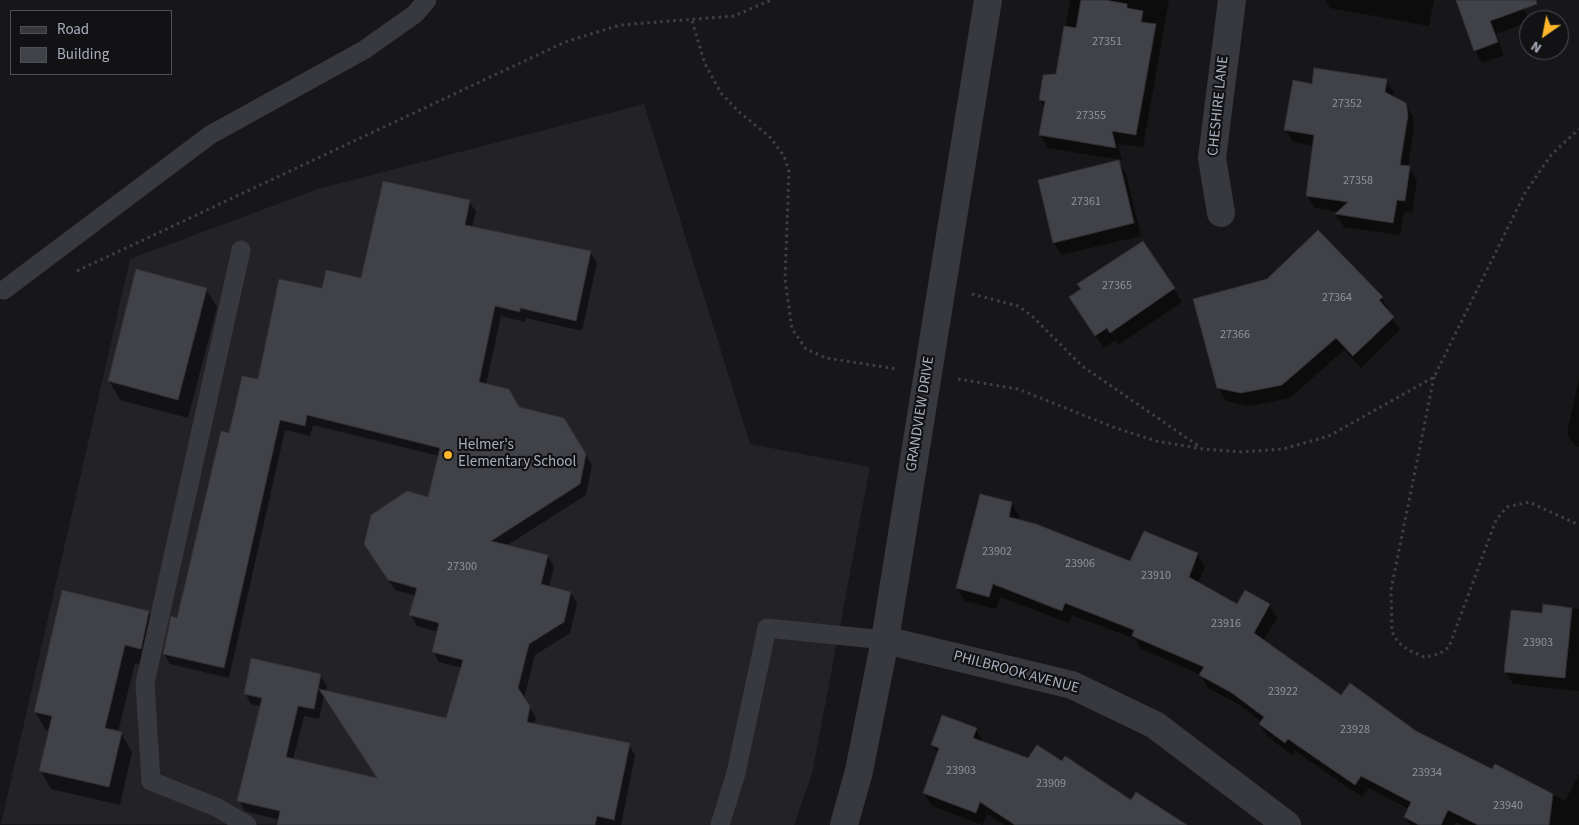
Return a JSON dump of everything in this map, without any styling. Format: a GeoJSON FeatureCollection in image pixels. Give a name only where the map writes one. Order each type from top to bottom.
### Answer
{"type":"FeatureCollection","features":[{"type":"Feature","properties":{"kind":"street","name":"GRANDVIEW DRIVE"},"geometry":{"type":"LineString","coordinates":[[844,825],[860,771],[885,640],[988,0]]}},
{"type":"Feature","properties":{"kind":"street","name":"CHESHIRE LANE"},"geometry":{"type":"LineString","coordinates":[[1221,213],[1212,158],[1232,0]]}},
{"type":"Feature","properties":{"kind":"street","name":"PHILBROOK AVENUE"},"geometry":{"type":"LineString","coordinates":[[885,640],[1072,685],[1155,725],[1287,825]]}},
{"type":"Feature","properties":{"kind":"lane"},"geometry":{"type":"LineString","coordinates":[[4,290],[210,135],[364,50],[415,14],[427,0]]}},
{"type":"Feature","properties":{"kind":"lane"},"geometry":{"type":"LineString","coordinates":[[241,250],[145,684],[151,781],[216,808],[247,825]]}},
{"type":"Feature","properties":{"kind":"lane"},"geometry":{"type":"LineString","coordinates":[[720,825],[736,774],[767,628],[885,640]]}},
{"type":"Feature","properties":{"kind":"path"},"geometry":{"type":"LineString","coordinates":[[75,272],[564,42],[620,25],[734,16],[771,0]]}},
{"type":"Feature","properties":{"kind":"path"},"geometry":{"type":"LineString","coordinates":[[692,20],[705,64],[721,93],[738,111],[770,137],[784,156],[789,172],[784,279],[792,329],[806,349],[826,358],[844,360]]}},
{"type":"Feature","properties":{"kind":"path"},"geometry":{"type":"LineString","coordinates":[[1579,129],[1551,155],[1525,193],[1434,377],[1391,590],[1392,632],[1398,642],[1408,650],[1424,657],[1439,654],[1449,646],[1496,520],[1507,507],[1529,502],[1579,525]]}},
{"type":"Feature","properties":{"kind":"path"},"geometry":{"type":"LineString","coordinates":[[942,287],[1018,306],[1032,316],[1082,366],[1203,449]]}},
{"type":"Feature","properties":{"kind":"path"},"geometry":{"type":"LineString","coordinates":[[1018,389],[1147,438],[1203,449],[1242,452],[1282,449],[1329,436],[1434,377]]}},
{"type":"Feature","properties":{"kind":"shaded area","name":"Helmer's Elementary School"},"geometry":{"type":"Polygon","coordinates":[[[644,104],[750,444],[870,467],[812,774],[794,825],[1,824],[130,259],[318,189],[644,104]]]}},
{"type":"Feature","properties":{"kind":"building"},"geometry":{"type":"Polygon","coordinates":[[[1081,0],[1105,0],[1127,4],[1127,8],[1143,11],[1141,22],[1156,24],[1136,135],[1112,131],[1116,148],[1039,135],[1045,101],[1039,100],[1043,75],[1056,74],[1064,26],[1076,28],[1081,0]]]}},
{"type":"Feature","properties":{"kind":"building"},"geometry":{"type":"Polygon","coordinates":[[[1456,0],[1536,0],[1537,4],[1490,21],[1498,42],[1474,51],[1456,0]]]}},
{"type":"Feature","properties":{"kind":"building"},"geometry":{"type":"Polygon","coordinates":[[[1314,68],[1387,79],[1385,92],[1406,103],[1408,115],[1400,165],[1410,166],[1405,201],[1397,200],[1393,223],[1335,214],[1348,202],[1306,196],[1314,135],[1284,130],[1293,80],[1312,84],[1314,68]]]}},
{"type":"Feature","properties":{"kind":"building"},"geometry":{"type":"Polygon","coordinates":[[[1119,160],[1134,223],[1053,243],[1038,180],[1119,160]]]}},
{"type":"Feature","properties":{"kind":"building"},"geometry":{"type":"Polygon","coordinates":[[[383,181],[470,200],[465,225],[591,251],[576,321],[520,308],[520,312],[495,306],[479,382],[509,389],[519,407],[564,418],[586,454],[580,484],[491,541],[548,555],[541,584],[571,592],[564,622],[529,644],[518,688],[530,706],[527,722],[630,743],[614,820],[597,816],[595,825],[277,825],[280,811],[237,801],[262,698],[244,694],[251,658],[321,674],[314,709],[298,706],[286,757],[377,778],[319,689],[446,718],[463,660],[432,652],[439,623],[409,615],[417,588],[388,580],[364,544],[371,515],[407,491],[428,497],[440,448],[307,415],[305,426],[280,420],[224,668],[163,654],[171,616],[177,618],[221,431],[229,433],[242,376],[258,379],[279,279],[322,288],[326,270],[361,278],[383,181]]]}},
{"type":"Feature","properties":{"kind":"building"},"geometry":{"type":"Polygon","coordinates":[[[1318,230],[1383,297],[1379,300],[1394,317],[1353,356],[1336,338],[1282,385],[1241,393],[1217,388],[1193,299],[1267,279],[1318,230]]]}},
{"type":"Feature","properties":{"kind":"building"},"geometry":{"type":"Polygon","coordinates":[[[1143,241],[1175,288],[1110,333],[1107,328],[1095,336],[1069,297],[1081,289],[1077,284],[1143,241]]]}},
{"type":"Feature","properties":{"kind":"building"},"geometry":{"type":"Polygon","coordinates":[[[136,269],[207,288],[178,400],[108,381],[136,269]]]}},
{"type":"Feature","properties":{"kind":"building"},"geometry":{"type":"Polygon","coordinates":[[[980,494],[1012,502],[1009,517],[1036,524],[1130,561],[1144,531],[1198,553],[1189,577],[1237,604],[1245,590],[1270,604],[1254,633],[1341,695],[1350,683],[1416,731],[1492,769],[1495,764],[1553,794],[1549,825],[1478,825],[1448,810],[1441,825],[1419,825],[1404,817],[1411,802],[1361,776],[1355,785],[1288,739],[1285,743],[1259,724],[1264,717],[1232,693],[1199,675],[1204,667],[1132,636],[1134,630],[1065,603],[1062,611],[993,584],[989,597],[956,588],[980,494]]]}},
{"type":"Feature","properties":{"kind":"building"},"geometry":{"type":"Polygon","coordinates":[[[62,590],[149,611],[141,649],[125,645],[105,728],[122,732],[109,787],[39,771],[52,716],[34,712],[62,590]]]}},
{"type":"Feature","properties":{"kind":"building"},"geometry":{"type":"Polygon","coordinates":[[[1543,604],[1572,608],[1565,678],[1504,672],[1511,610],[1542,613],[1543,604]]]}},
{"type":"Feature","properties":{"kind":"building"},"geometry":{"type":"Polygon","coordinates":[[[942,715],[977,728],[973,738],[1028,758],[1037,745],[1062,761],[1065,756],[1131,800],[1136,792],[1187,825],[1015,825],[980,802],[976,813],[923,793],[939,748],[931,745],[942,715]]]}},
{"type":"Feature","properties":{"kind":"place","name":"Helmer's Elementary School"},"geometry":{"type":"Point","coordinates":[448,455]}}]}
